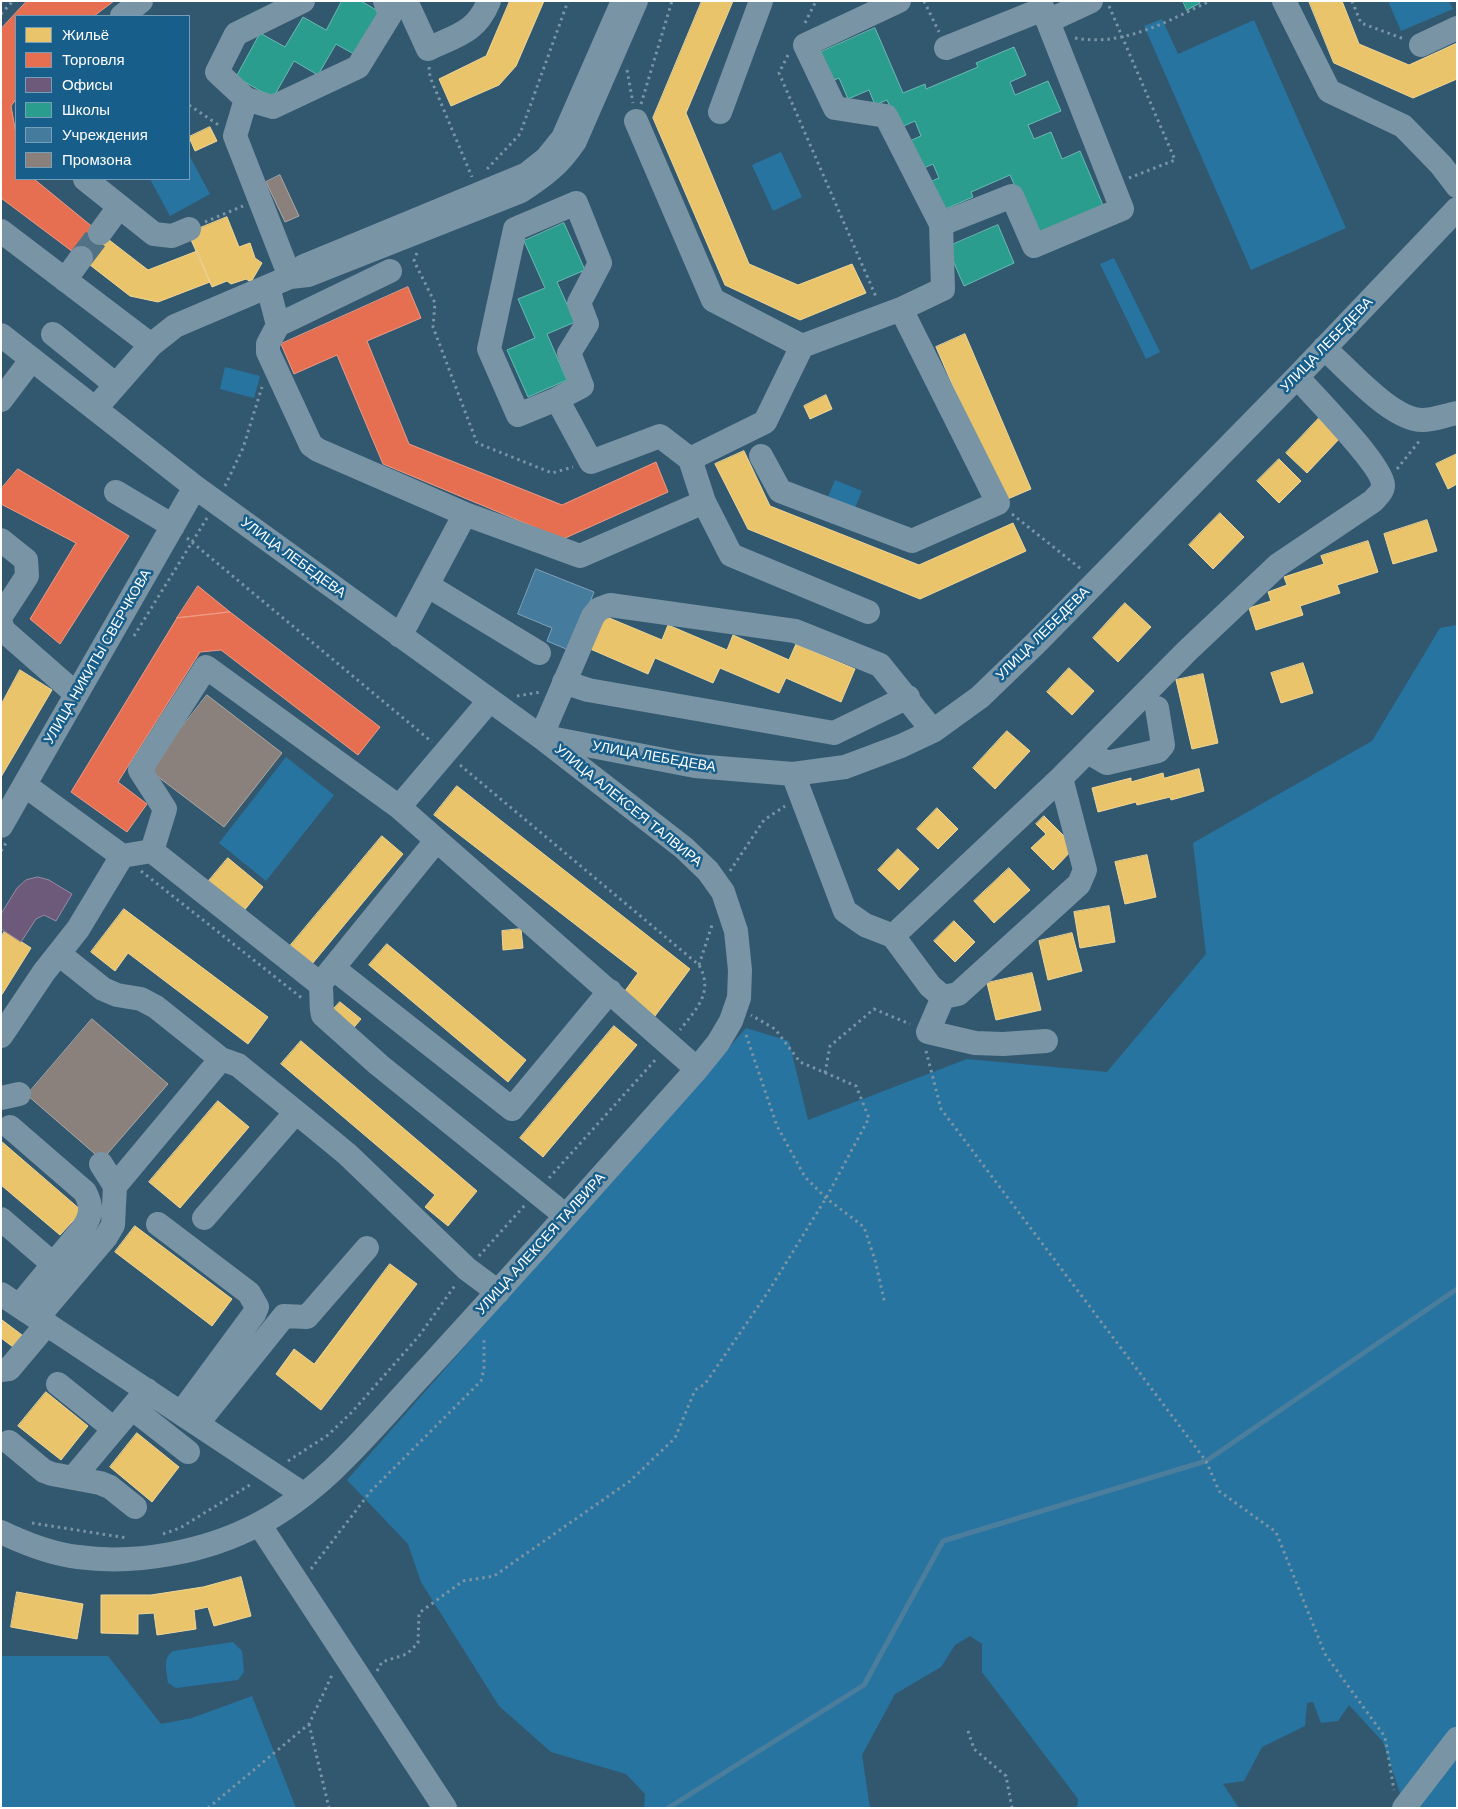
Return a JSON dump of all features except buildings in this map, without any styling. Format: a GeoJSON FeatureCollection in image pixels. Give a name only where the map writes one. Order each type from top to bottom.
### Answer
{"type":"FeatureCollection","features":[{"type":"Feature","properties":{"kind":"street"},"geometry":{"type":"LineString","coordinates":[[123,15],[140,1]]}},
{"type":"Feature","properties":{"kind":"street"},"geometry":{"type":"LineString","coordinates":[[303,1],[236,34],[217,72],[246,99],[273,107],[358,67],[390,15],[385,1]]}},
{"type":"Feature","properties":{"kind":"street"},"geometry":{"type":"LineString","coordinates":[[406,1],[428,49],[472,28],[483,16],[489,1]]}},
{"type":"Feature","properties":{"kind":"street"},"geometry":{"type":"LineString","coordinates":[[95,409],[151,345],[175,326],[268,287],[290,276],[304,266],[477,188],[527,174],[546,159],[563,138],[623,1]]}},
{"type":"Feature","properties":{"kind":"street"},"geometry":{"type":"LineString","coordinates":[[290,276],[308,275],[521,191],[562,161],[575,141],[636,1]]}},
{"type":"Feature","properties":{"kind":"street"},"geometry":{"type":"LineString","coordinates":[[720,112],[761,1]]}},
{"type":"Feature","properties":{"kind":"street"},"geometry":{"type":"LineString","coordinates":[[690,459],[765,422],[802,346],[892,312],[943,289],[941,224],[886,116],[835,108],[806,45],[899,1]]}},
{"type":"Feature","properties":{"kind":"street"},"geometry":{"type":"LineString","coordinates":[[1050,28],[1091,1]]}},
{"type":"Feature","properties":{"kind":"street"},"geometry":{"type":"LineString","coordinates":[[1284,1],[1329,91],[1403,126],[1441,165],[1457,186]]}},
{"type":"Feature","properties":{"kind":"street"},"geometry":{"type":"LineString","coordinates":[[941,224],[1012,196],[1034,246],[1122,209],[1043,9],[946,48]]}},
{"type":"Feature","properties":{"kind":"street"},"geometry":{"type":"LineString","coordinates":[[1421,45],[1457,28]]}},
{"type":"Feature","properties":{"kind":"street"},"geometry":{"type":"LineString","coordinates":[[246,99],[235,136],[290,276]]}},
{"type":"Feature","properties":{"kind":"street"},"geometry":{"type":"LineString","coordinates":[[636,121],[713,300],[802,346]]}},
{"type":"Feature","properties":{"kind":"street"},"geometry":{"type":"LineString","coordinates":[[86,180],[154,234],[172,236],[189,228]]}},
{"type":"Feature","properties":{"kind":"street"},"geometry":{"type":"LineString","coordinates":[[576,203],[600,263],[579,304],[587,324],[569,353],[582,386],[557,399],[518,415],[489,349],[515,229],[576,203]]}},
{"type":"Feature","properties":{"kind":"street"},"geometry":{"type":"LineString","coordinates":[[100,233],[119,207]]}},
{"type":"Feature","properties":{"kind":"street","name":"УЛИЦА ЛЕБЕДЕВА"},"geometry":{"type":"LineString","coordinates":[[1,335],[195,487],[541,736],[796,785],[901,746],[933,731],[980,697],[1454,217]]}},
{"type":"Feature","properties":{"kind":"street"},"geometry":{"type":"LineString","coordinates":[[1,231],[151,345]]}},
{"type":"Feature","properties":{"kind":"street"},"geometry":{"type":"LineString","coordinates":[[65,280],[81,258]]}},
{"type":"Feature","properties":{"kind":"street"},"geometry":{"type":"LineString","coordinates":[[390,271],[278,325],[268,344],[268,352],[311,445],[318,450],[464,514],[580,556],[704,502]]}},
{"type":"Feature","properties":{"kind":"street"},"geometry":{"type":"LineString","coordinates":[[268,287],[278,325]]}},
{"type":"Feature","properties":{"kind":"street"},"geometry":{"type":"LineString","coordinates":[[761,456],[780,491],[912,541],[998,503],[892,312]]}},
{"type":"Feature","properties":{"kind":"street"},"geometry":{"type":"LineString","coordinates":[[54,334],[116,385]]}},
{"type":"Feature","properties":{"kind":"street"},"geometry":{"type":"LineString","coordinates":[[1324,348],[1388,406],[1408,418],[1423,420],[1448,415]]}},
{"type":"Feature","properties":{"kind":"street"},"geometry":{"type":"LineString","coordinates":[[1,400],[32,359]]}},
{"type":"Feature","properties":{"kind":"street"},"geometry":{"type":"LineString","coordinates":[[893,936],[1062,778],[1187,651],[1278,565],[1373,501],[1384,487],[1382,479],[1371,461],[1296,377]]}},
{"type":"Feature","properties":{"kind":"street"},"geometry":{"type":"LineString","coordinates":[[557,399],[590,462],[660,436],[690,459],[704,502],[731,556],[868,612]]}},
{"type":"Feature","properties":{"kind":"street","name":"УЛИЦА НИКИТЫ СВЕРЧКОВА"},"geometry":{"type":"LineString","coordinates":[[1,826],[26,786],[76,694],[195,487]]}},
{"type":"Feature","properties":{"kind":"street"},"geometry":{"type":"LineString","coordinates":[[116,492],[173,526]]}},
{"type":"Feature","properties":{"kind":"street"},"geometry":{"type":"LineString","coordinates":[[400,636],[464,514]]}},
{"type":"Feature","properties":{"kind":"street"},"geometry":{"type":"LineString","coordinates":[[1,540],[26,560],[27,576],[1,616]]}},
{"type":"Feature","properties":{"kind":"street"},"geometry":{"type":"LineString","coordinates":[[427,584],[539,653]]}},
{"type":"Feature","properties":{"kind":"street"},"geometry":{"type":"LineString","coordinates":[[541,736],[593,616],[599,609],[610,605],[796,631],[880,665],[933,731]]}},
{"type":"Feature","properties":{"kind":"street"},"geometry":{"type":"LineString","coordinates":[[1,623],[3,630],[76,694]]}},
{"type":"Feature","properties":{"kind":"street"},"geometry":{"type":"LineString","coordinates":[[152,850],[165,808],[140,770],[206,667],[399,807],[697,1069]]}},
{"type":"Feature","properties":{"kind":"street"},"geometry":{"type":"LineString","coordinates":[[564,682],[588,690],[834,734],[908,698]]}},
{"type":"Feature","properties":{"kind":"street"},"geometry":{"type":"LineString","coordinates":[[399,807],[490,700]]}},
{"type":"Feature","properties":{"kind":"street"},"geometry":{"type":"LineString","coordinates":[[1088,752],[1107,763],[1158,751],[1164,745],[1157,708]]}},
{"type":"Feature","properties":{"kind":"street","name":"УЛИЦА АЛЕКСЕЯ ТАЛВИРА"},"geometry":{"type":"LineString","coordinates":[[1,1532],[52,1552],[78,1557],[108,1560],[141,1558],[176,1552],[236,1535],[259,1524],[304,1494],[351,1451],[490,1300],[697,1069],[718,1043],[731,1021],[738,998],[739,960],[736,931],[723,892],[708,871],[684,848],[541,736]]}},
{"type":"Feature","properties":{"kind":"street"},"geometry":{"type":"LineString","coordinates":[[943,997],[958,994],[1079,884],[1085,870],[1062,778]]}},
{"type":"Feature","properties":{"kind":"street"},"geometry":{"type":"LineString","coordinates":[[796,785],[845,911],[865,925],[893,936],[930,986],[943,997]]}},
{"type":"Feature","properties":{"kind":"street"},"geometry":{"type":"LineString","coordinates":[[26,786],[122,856],[152,850],[512,1109],[610,991]]}},
{"type":"Feature","properties":{"kind":"street"},"geometry":{"type":"LineString","coordinates":[[436,841],[326,976],[321,1008],[323,1015],[378,1065],[566,1216]]}},
{"type":"Feature","properties":{"kind":"street"},"geometry":{"type":"LineString","coordinates":[[1,1036],[58,954],[78,929],[122,856]]}},
{"type":"Feature","properties":{"kind":"street"},"geometry":{"type":"LineString","coordinates":[[58,954],[103,989],[117,995],[141,999],[156,1007],[221,1060],[238,1065],[346,1154],[467,1269],[490,1300]]}},
{"type":"Feature","properties":{"kind":"street"},"geometry":{"type":"LineString","coordinates":[[943,997],[928,1032],[975,1043],[1003,1044],[1046,1041]]}},
{"type":"Feature","properties":{"kind":"street"},"geometry":{"type":"LineString","coordinates":[[26,1310],[106,1238],[113,1226],[116,1186],[221,1060]]}},
{"type":"Feature","properties":{"kind":"street"},"geometry":{"type":"LineString","coordinates":[[204,1218],[296,1112]]}},
{"type":"Feature","properties":{"kind":"street"},"geometry":{"type":"LineString","coordinates":[[1,1370],[9,1369],[26,1310],[53,1264],[90,1218],[91,1204],[85,1192],[10,1127]]}},
{"type":"Feature","properties":{"kind":"street"},"geometry":{"type":"LineString","coordinates":[[101,1164],[116,1186]]}},
{"type":"Feature","properties":{"kind":"street"},"geometry":{"type":"LineString","coordinates":[[1,1219],[53,1264]]}},
{"type":"Feature","properties":{"kind":"street"},"geometry":{"type":"LineString","coordinates":[[158,1224],[249,1293],[255,1300],[257,1307],[189,1418]]}},
{"type":"Feature","properties":{"kind":"street"},"geometry":{"type":"LineString","coordinates":[[189,1418],[284,1316],[307,1316],[367,1248]]}},
{"type":"Feature","properties":{"kind":"street"},"geometry":{"type":"LineString","coordinates":[[26,1310],[304,1494]]}},
{"type":"Feature","properties":{"kind":"street"},"geometry":{"type":"LineString","coordinates":[[58,1384],[114,1429]]}},
{"type":"Feature","properties":{"kind":"street"},"geometry":{"type":"LineString","coordinates":[[73,1478],[147,1390]]}},
{"type":"Feature","properties":{"kind":"street"},"geometry":{"type":"LineString","coordinates":[[132,1408],[188,1452]]}},
{"type":"Feature","properties":{"kind":"street"},"geometry":{"type":"LineString","coordinates":[[9,1442],[44,1470],[52,1474],[110,1487],[135,1506]]}},
{"type":"Feature","properties":{"kind":"street"},"geometry":{"type":"LineString","coordinates":[[259,1524],[445,1808]]}},
{"type":"Feature","properties":{"kind":"street"},"geometry":{"type":"LineString","coordinates":[[1400,1803],[1453,1750]]}},
{"type":"Feature","properties":{"kind":"path"},"geometry":{"type":"LineString","coordinates":[[1,14],[13,1]]}},
{"type":"Feature","properties":{"kind":"path"},"geometry":{"type":"LineString","coordinates":[[428,49],[430,77],[477,188],[520,134],[568,1]]}},
{"type":"Feature","properties":{"kind":"path"},"geometry":{"type":"LineString","coordinates":[[636,121],[672,1]]}},
{"type":"Feature","properties":{"kind":"path"},"geometry":{"type":"LineString","coordinates":[[804,25],[816,1]]}},
{"type":"Feature","properties":{"kind":"path"},"geometry":{"type":"LineString","coordinates":[[924,1],[946,48]]}},
{"type":"Feature","properties":{"kind":"path"},"geometry":{"type":"LineString","coordinates":[[1107,1],[1175,160],[1112,184]]}},
{"type":"Feature","properties":{"kind":"path"},"geometry":{"type":"LineString","coordinates":[[1050,28],[1090,41],[1122,37],[1153,27],[1210,1]]}},
{"type":"Feature","properties":{"kind":"path"},"geometry":{"type":"LineString","coordinates":[[1352,1],[1361,23],[1421,45]]}},
{"type":"Feature","properties":{"kind":"path"},"geometry":{"type":"LineString","coordinates":[[791,49],[779,73],[892,312]]}},
{"type":"Feature","properties":{"kind":"path"},"geometry":{"type":"LineString","coordinates":[[190,106],[235,136]]}},
{"type":"Feature","properties":{"kind":"path"},"geometry":{"type":"LineString","coordinates":[[189,228],[259,199]]}},
{"type":"Feature","properties":{"kind":"path"},"geometry":{"type":"LineString","coordinates":[[430,227],[414,261],[435,303],[434,327],[477,443],[552,473],[590,462]]}},
{"type":"Feature","properties":{"kind":"path"},"geometry":{"type":"LineString","coordinates":[[1384,487],[1448,415]]}},
{"type":"Feature","properties":{"kind":"path"},"geometry":{"type":"LineString","coordinates":[[998,503],[1084,571]]}},
{"type":"Feature","properties":{"kind":"path"},"geometry":{"type":"LineString","coordinates":[[157,1537],[180,1528],[271,1473],[328,1435],[352,1412],[419,1336],[467,1269],[669,1044],[694,1012],[705,993],[706,978],[699,965],[173,526]]}},
{"type":"Feature","properties":{"kind":"path"},"geometry":{"type":"LineString","coordinates":[[723,892],[727,876],[764,820],[796,785]]}},
{"type":"Feature","properties":{"kind":"path"},"geometry":{"type":"LineString","coordinates":[[122,856],[323,1015]]}},
{"type":"Feature","properties":{"kind":"path"},"geometry":{"type":"LineString","coordinates":[[699,965],[714,919]]}},
{"type":"Feature","properties":{"kind":"path"},"geometry":{"type":"LineString","coordinates":[[367,1688],[382,1662],[406,1654],[418,1643],[419,1614],[463,1582],[494,1576],[558,1533],[630,1481],[674,1438],[695,1390],[706,1384],[768,1292],[826,1198],[869,1118],[856,1086],[800,1062],[775,1029],[736,1006]]}},
{"type":"Feature","properties":{"kind":"path"},"geometry":{"type":"LineString","coordinates":[[825,1073],[830,1046],[874,1009],[928,1032],[926,1055],[941,1109],[1206,1461],[1219,1491],[1276,1532],[1325,1654],[1385,1737],[1400,1803]]}},
{"type":"Feature","properties":{"kind":"path"},"geometry":{"type":"LineString","coordinates":[[745,1034],[777,1126],[805,1177],[826,1198],[864,1227],[875,1260],[885,1304]]}},
{"type":"Feature","properties":{"kind":"path"},"geometry":{"type":"LineString","coordinates":[[298,1586],[371,1491],[480,1381],[484,1369],[490,1300]]}},
{"type":"Feature","properties":{"kind":"path"},"geometry":{"type":"LineString","coordinates":[[26,1522],[133,1539]]}},
{"type":"Feature","properties":{"kind":"path"},"geometry":{"type":"LineString","coordinates":[[208,1808],[309,1724],[344,1652]]}},
{"type":"Feature","properties":{"kind":"path"},"geometry":{"type":"LineString","coordinates":[[309,1724],[329,1808]]}},
{"type":"Feature","properties":{"kind":"path"},"geometry":{"type":"LineString","coordinates":[[968,1731],[974,1749],[1006,1776],[1012,1808]]}},
{"type":"Feature","properties":{"kind":"shaded area"},"geometry":{"type":"Polygon","coordinates":[[[1388,1],[1449,1],[1453,9],[1401,31],[1388,1]]]}},
{"type":"Feature","properties":{"kind":"shaded area"},"geometry":{"type":"Polygon","coordinates":[[[1162,19],[1178,54],[1254,20],[1346,228],[1251,270],[1144,26],[1162,19]]]}},
{"type":"Feature","properties":{"kind":"shaded area"},"geometry":{"type":"Polygon","coordinates":[[[781,152],[802,197],[773,211],[752,165],[781,152]]]}},
{"type":"Feature","properties":{"kind":"shaded area"},"geometry":{"type":"Polygon","coordinates":[[[190,157],[210,194],[170,216],[151,180],[190,180],[190,157]]]}},
{"type":"Feature","properties":{"kind":"shaded area"},"geometry":{"type":"Polygon","coordinates":[[[1114,258],[1160,352],[1146,359],[1100,264],[1114,258]]]}},
{"type":"Feature","properties":{"kind":"shaded area"},"geometry":{"type":"Polygon","coordinates":[[[225,367],[260,376],[254,398],[220,389],[225,367]]]}},
{"type":"Feature","properties":{"kind":"shaded area"},"geometry":{"type":"Polygon","coordinates":[[[835,480],[862,491],[852,515],[825,504],[835,480]]]}},
{"type":"Feature","properties":{"kind":"shaded area"},"geometry":{"type":"Polygon","coordinates":[[[1457,625],[1457,1808],[1405,1808],[1383,1742],[1349,1705],[1338,1721],[1321,1723],[1313,1702],[1307,1703],[1305,1726],[1262,1747],[1244,1781],[1223,1784],[1239,1808],[1077,1808],[1078,1799],[982,1672],[982,1644],[970,1636],[955,1645],[941,1667],[895,1694],[862,1755],[870,1808],[644,1808],[645,1794],[626,1774],[551,1752],[499,1706],[421,1582],[408,1544],[347,1480],[746,1028],[789,1041],[808,1120],[967,1059],[1107,1072],[1206,954],[1193,843],[1372,741],[1440,628],[1457,625]]]}},
{"type":"Feature","properties":{"kind":"shaded area"},"geometry":{"type":"Polygon","coordinates":[[[286,757],[334,795],[266,881],[219,843],[286,757]]]}},
{"type":"Feature","properties":{"kind":"shaded area"},"geometry":{"type":"Polygon","coordinates":[[[233,1642],[242,1651],[244,1672],[238,1680],[176,1688],[168,1683],[166,1661],[173,1651],[233,1642]]]}},
{"type":"Feature","properties":{"kind":"shaded area"},"geometry":{"type":"Polygon","coordinates":[[[1,1656],[108,1656],[161,1724],[192,1718],[252,1696],[296,1808],[1,1808],[1,1656]]]}},
{"type":"Feature","properties":{"kind":"waterway"},"geometry":{"type":"LineString","coordinates":[[668,1808],[864,1685],[943,1541],[1206,1461],[1457,1289]]}},
{"type":"Feature","properties":{"kind":"tunnel"},"geometry":{"type":"LineString","coordinates":[[81,258],[100,233]]}}]}
